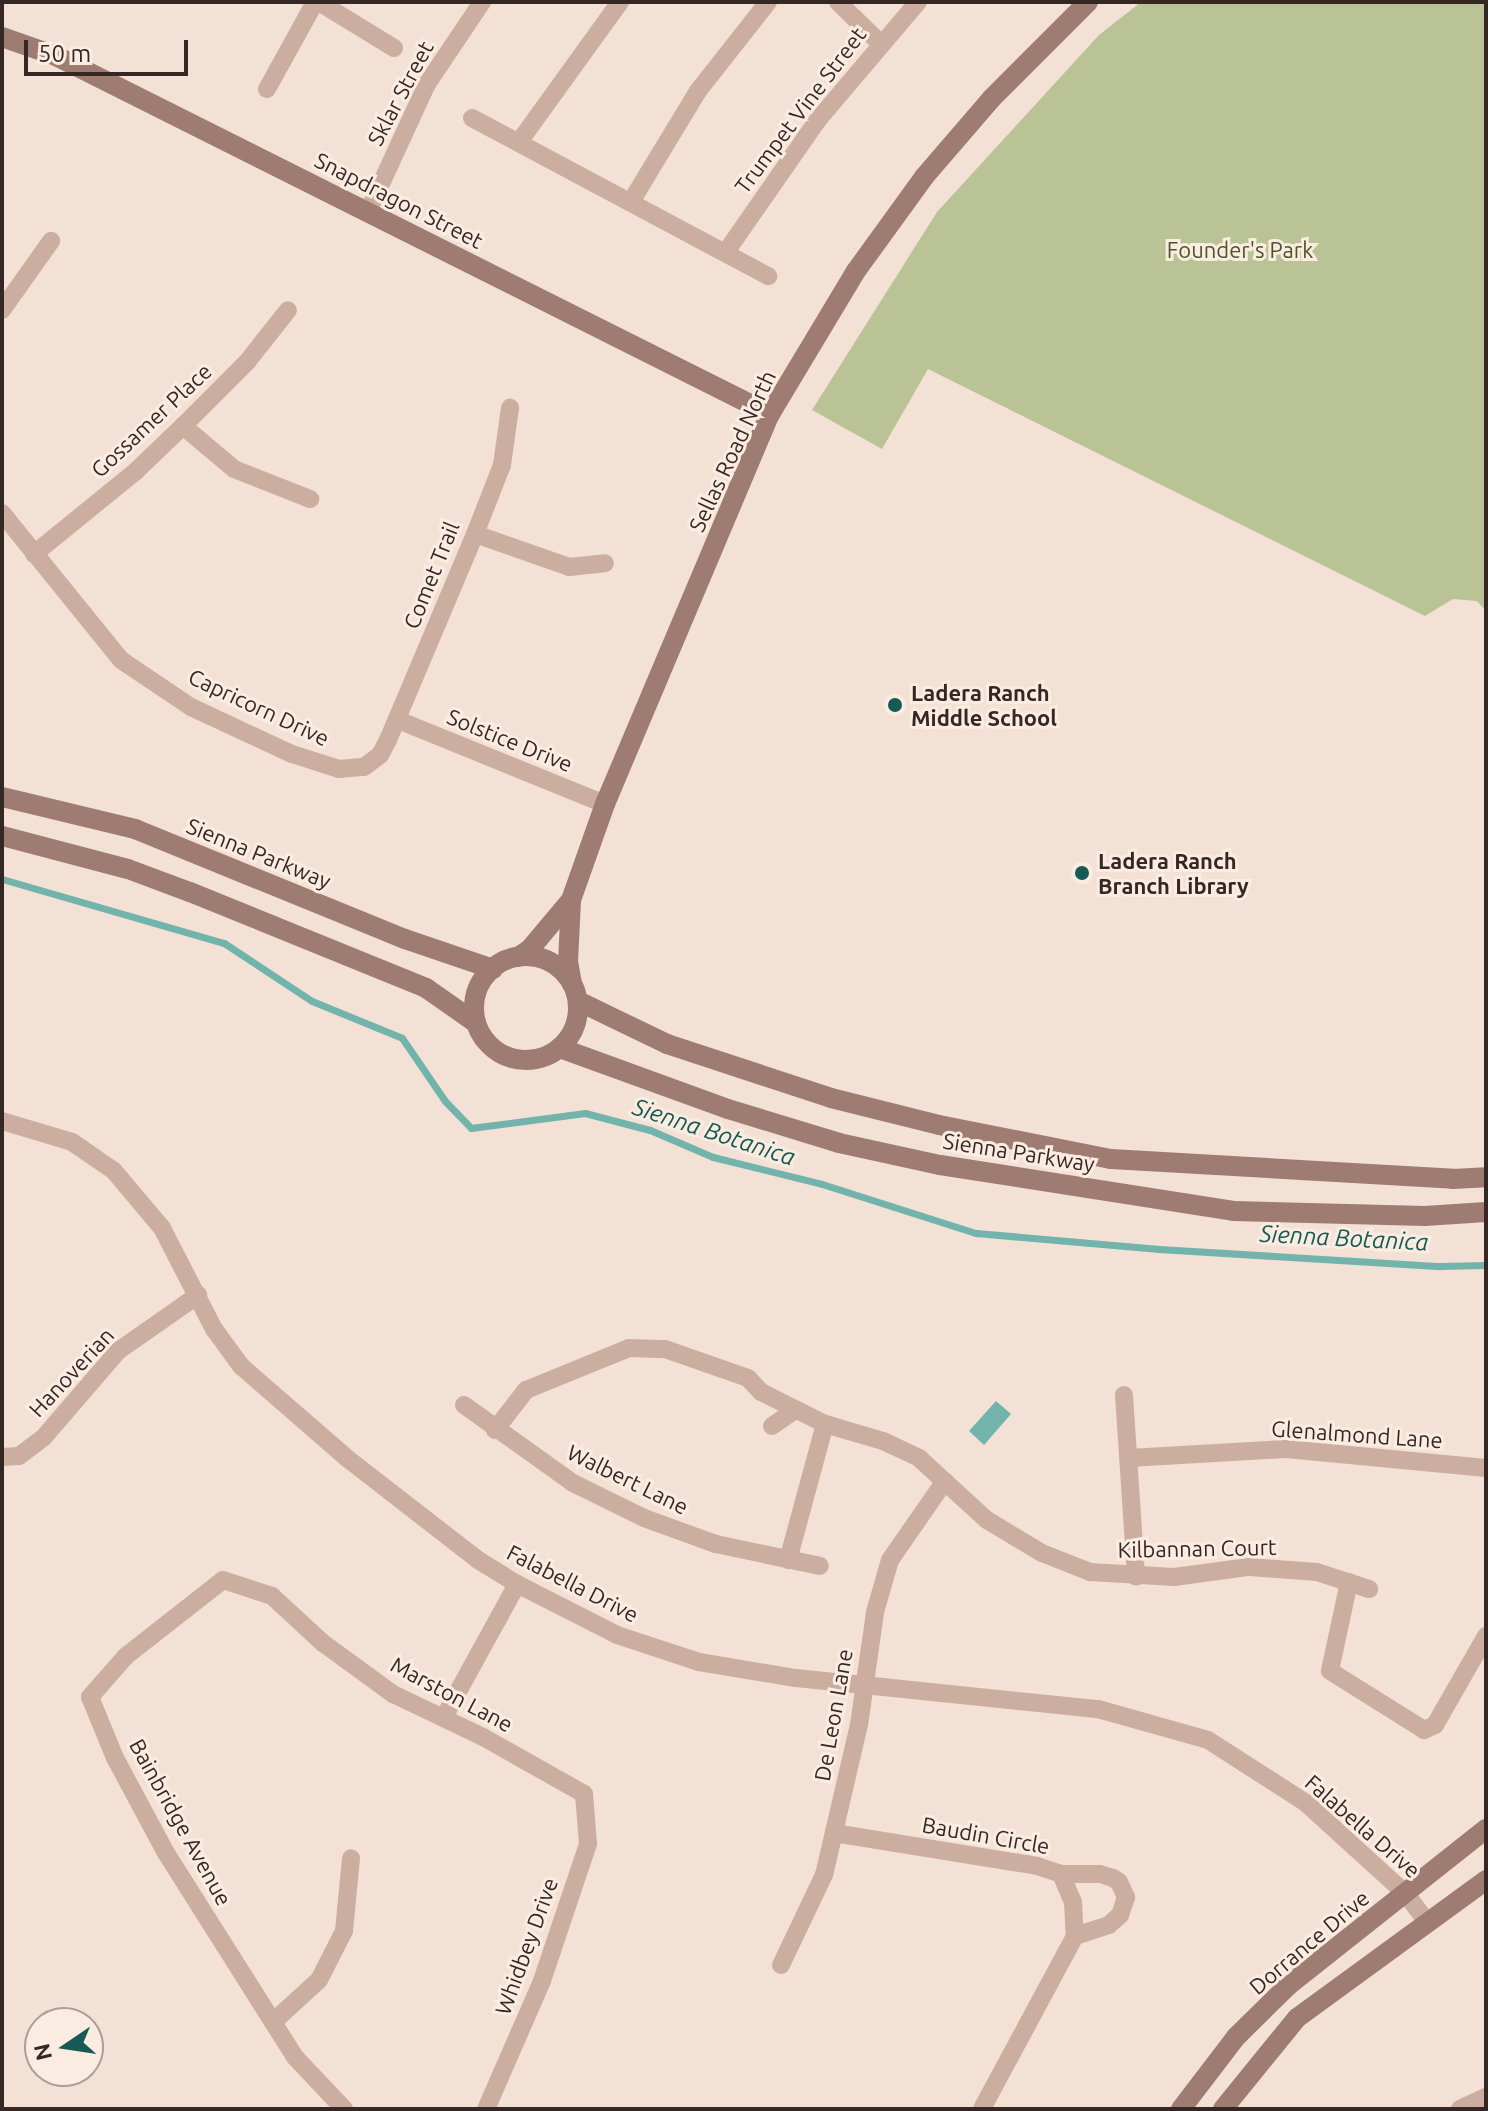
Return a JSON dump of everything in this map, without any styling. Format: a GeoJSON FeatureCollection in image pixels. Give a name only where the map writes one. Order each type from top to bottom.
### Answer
{"type":"FeatureCollection","features":[{"type":"Feature","properties":{"kind":"main road","name":"Sellas Road North"},"geometry":{"type":"LineString","coordinates":[[575,992],[568,962],[571,900],[605,804],[770,414],[856,271],[924,177],[991,99],[1088,2]]}},
{"type":"Feature","properties":{"kind":"main road","name":"Snapdragon Street"},"geometry":{"type":"LineString","coordinates":[[2,37],[56,56],[770,414]]}},
{"type":"Feature","properties":{"kind":"main road","name":"Sienna Parkway"},"geometry":{"type":"LineString","coordinates":[[2,797],[135,829],[405,939],[493,969]]}},
{"type":"Feature","properties":{"kind":"main road"},"geometry":{"type":"LineString","coordinates":[[2,836],[128,869],[426,988],[476,1023],[490,1045],[511,1058],[528,1061],[560,1048],[574,1027],[575,992]]}},
{"type":"Feature","properties":{"kind":"main road","name":"Sellas Road North"},"geometry":{"type":"LineString","coordinates":[[518,957],[530,949],[571,900]]}},
{"type":"Feature","properties":{"kind":"main road","name":"Sienna Parkway"},"geometry":{"type":"LineString","coordinates":[[518,957],[546,960],[561,969],[575,992],[667,1044],[831,1098],[939,1125],[1111,1159],[1453,1179],[1486,1177]]}},
{"type":"Feature","properties":{"kind":"main road"},"geometry":{"type":"LineString","coordinates":[[476,1023],[477,993],[493,969],[518,957]]}},
{"type":"Feature","properties":{"kind":"main road","name":"Sienna Parkway"},"geometry":{"type":"LineString","coordinates":[[560,1048],[728,1109],[839,1143],[940,1165],[1233,1211],[1425,1216],[1486,1212]]}},
{"type":"Feature","properties":{"kind":"main road","name":"Dorrance Drive"},"geometry":{"type":"LineString","coordinates":[[1181,2109],[1236,2037],[1289,1985],[1486,1829]]}},
{"type":"Feature","properties":{"kind":"main road"},"geometry":{"type":"LineString","coordinates":[[1223,2109],[1297,2018],[1486,1880]]}},
{"type":"Feature","properties":{"kind":"street"},"geometry":{"type":"LineString","coordinates":[[267,89],[317,2],[394,48]]}},
{"type":"Feature","properties":{"kind":"street","name":"Sklar Street"},"geometry":{"type":"LineString","coordinates":[[368,212],[427,84],[482,2]]}},
{"type":"Feature","properties":{"kind":"street"},"geometry":{"type":"LineString","coordinates":[[519,142],[620,2]]}},
{"type":"Feature","properties":{"kind":"street"},"geometry":{"type":"LineString","coordinates":[[632,200],[698,91],[768,2]]}},
{"type":"Feature","properties":{"kind":"street"},"geometry":{"type":"LineString","coordinates":[[838,2],[880,43]]}},
{"type":"Feature","properties":{"kind":"street","name":"Trumpet Vine Street"},"geometry":{"type":"LineString","coordinates":[[726,252],[817,121],[880,43],[918,2]]}},
{"type":"Feature","properties":{"kind":"street"},"geometry":{"type":"LineString","coordinates":[[472,118],[632,200],[768,276]]}},
{"type":"Feature","properties":{"kind":"street"},"geometry":{"type":"LineString","coordinates":[[2,310],[51,241]]}},
{"type":"Feature","properties":{"kind":"street","name":"Gossamer Place"},"geometry":{"type":"LineString","coordinates":[[34,554],[136,471],[183,426],[247,362],[288,310]]}},
{"type":"Feature","properties":{"kind":"street","name":"Comet Trail"},"geometry":{"type":"LineString","coordinates":[[380,755],[398,720],[502,465],[510,408]]}},
{"type":"Feature","properties":{"kind":"street"},"geometry":{"type":"LineString","coordinates":[[183,426],[234,469],[310,499]]}},
{"type":"Feature","properties":{"kind":"street","name":"Capricorn Drive"},"geometry":{"type":"LineString","coordinates":[[2,513],[121,660],[191,707],[292,754],[339,769],[364,767],[380,755]]}},
{"type":"Feature","properties":{"kind":"street"},"geometry":{"type":"LineString","coordinates":[[475,534],[569,567],[605,563]]}},
{"type":"Feature","properties":{"kind":"street","name":"Solstice Drive"},"geometry":{"type":"LineString","coordinates":[[398,720],[605,804]]}},
{"type":"Feature","properties":{"kind":"street","name":"Falabella Drive"},"geometry":{"type":"LineString","coordinates":[[2,1121],[72,1142],[114,1171],[162,1228],[214,1329],[241,1366],[285,1408],[478,1560],[517,1584],[617,1635],[699,1662],[796,1678],[864,1682],[1098,1709],[1208,1740],[1306,1803],[1406,1894],[1427,1922]]}},
{"type":"Feature","properties":{"kind":"street","name":"Hanoverian"},"geometry":{"type":"LineString","coordinates":[[10,1456],[44,1437],[118,1351],[198,1295]]}},
{"type":"Feature","properties":{"kind":"street","name":"Kilbannan Court"},"geometry":{"type":"LineString","coordinates":[[495,1430],[526,1390],[629,1348],[665,1349],[748,1378],[761,1392],[825,1424],[883,1441],[919,1458],[987,1520],[1042,1553],[1090,1572],[1174,1577],[1249,1567],[1317,1572],[1369,1589]]}},
{"type":"Feature","properties":{"kind":"street"},"geometry":{"type":"LineString","coordinates":[[1124,1395],[1136,1577]]}},
{"type":"Feature","properties":{"kind":"street","name":"Walbert Lane"},"geometry":{"type":"LineString","coordinates":[[464,1405],[573,1483],[644,1518],[716,1544],[820,1566]]}},
{"type":"Feature","properties":{"kind":"street"},"geometry":{"type":"LineString","coordinates":[[772,1426],[796,1409]]}},
{"type":"Feature","properties":{"kind":"street"},"geometry":{"type":"LineString","coordinates":[[788,1560],[825,1424]]}},
{"type":"Feature","properties":{"kind":"street","name":"Glenalmond Lane"},"geometry":{"type":"LineString","coordinates":[[1129,1458],[1286,1449],[1486,1468]]}},
{"type":"Feature","properties":{"kind":"street","name":"De Leon Lane"},"geometry":{"type":"LineString","coordinates":[[781,1965],[824,1875],[859,1725],[875,1612],[890,1560],[945,1481]]}},
{"type":"Feature","properties":{"kind":"street","name":"Marston Lane"},"geometry":{"type":"LineString","coordinates":[[223,1580],[272,1596],[323,1643],[393,1694],[444,1717],[584,1794]]}},
{"type":"Feature","properties":{"kind":"street","name":"Bainbridge Avenue"},"geometry":{"type":"LineString","coordinates":[[223,1580],[126,1656],[90,1697],[115,1758],[166,1853],[295,2057],[344,2109]]}},
{"type":"Feature","properties":{"kind":"street"},"geometry":{"type":"LineString","coordinates":[[1349,1582],[1330,1671],[1424,1730],[1435,1725],[1486,1636]]}},
{"type":"Feature","properties":{"kind":"street"},"geometry":{"type":"LineString","coordinates":[[444,1717],[517,1584]]}},
{"type":"Feature","properties":{"kind":"street","name":"Whidbey Drive"},"geometry":{"type":"LineString","coordinates":[[486,2109],[542,1981],[588,1844],[584,1794]]}},
{"type":"Feature","properties":{"kind":"street","name":"Baudin Circle"},"geometry":{"type":"LineString","coordinates":[[834,1833],[1037,1866],[1061,1874],[1073,1902],[1075,1936]]}},
{"type":"Feature","properties":{"kind":"street"},"geometry":{"type":"LineString","coordinates":[[273,2022],[319,1980],[344,1931],[351,1858]]}},
{"type":"Feature","properties":{"kind":"street"},"geometry":{"type":"LineString","coordinates":[[982,2109],[1075,1936],[1109,1925],[1120,1915],[1126,1897],[1119,1882],[1100,1874],[1061,1874]]}},
{"type":"Feature","properties":{"kind":"street"},"geometry":{"type":"LineString","coordinates":[[1460,2109],[1486,2097]]}},
{"type":"Feature","properties":{"kind":"green space","name":"Founder's Park"},"geometry":{"type":"Polygon","coordinates":[[[1141,2],[1486,2],[1486,611],[1477,601],[1453,599],[1425,616],[928,369],[882,449],[812,410],[937,212],[1099,35],[1141,2]]]}},
{"type":"Feature","properties":{"kind":"water"},"geometry":{"type":"Polygon","coordinates":[[[996,1401],[1011,1414],[984,1445],[969,1431],[996,1401]]]}},
{"type":"Feature","properties":{"kind":"waterway","name":"Sienna Botanica"},"geometry":{"type":"LineString","coordinates":[[2,879],[224,943],[312,1001],[402,1038],[445,1101],[471,1128],[585,1113],[650,1130],[713,1157],[822,1184],[976,1233],[1159,1249],[1440,1266],[1486,1265]]}},
{"type":"Feature","properties":{"kind":"place","name":"Ladera Ranch Middle School"},"geometry":{"type":"Point","coordinates":[895,705]}},
{"type":"Feature","properties":{"kind":"place","name":"Ladera Ranch Branch Library"},"geometry":{"type":"Point","coordinates":[1082,873]}}]}
